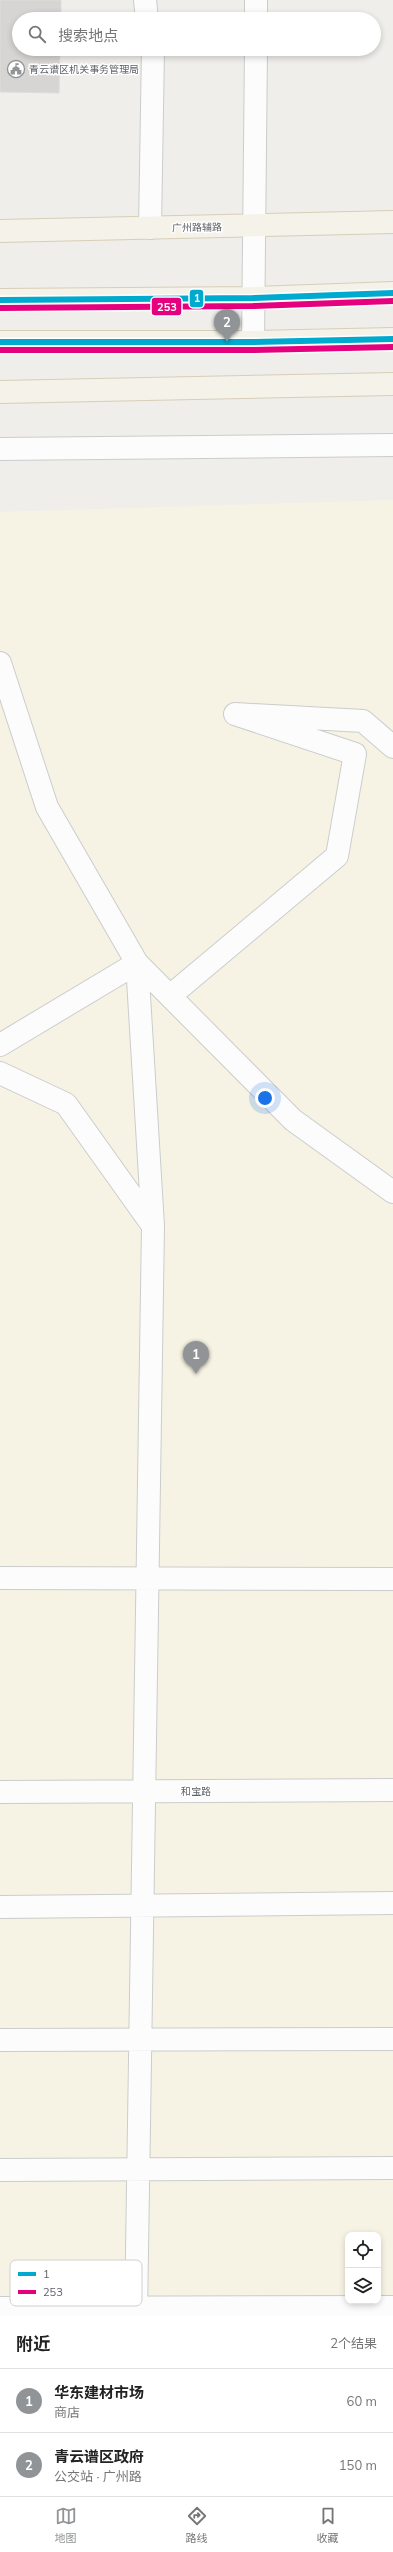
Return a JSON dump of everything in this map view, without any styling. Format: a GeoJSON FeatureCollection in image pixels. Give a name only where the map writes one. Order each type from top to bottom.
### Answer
{"type":"FeatureCollection","features":[{"type":"Feature","properties":{"kind":"main road","name":"广州路辅路"},"geometry":{"type":"LineString","coordinates":[[0,231],[393,222]]}},
{"type":"Feature","properties":{"kind":"main road"},"geometry":{"type":"LineString","coordinates":[[0,300],[253,298],[393,293]]}},
{"type":"Feature","properties":{"kind":"main road"},"geometry":{"type":"LineString","coordinates":[[0,342],[253,342],[393,339]]}},
{"type":"Feature","properties":{"kind":"main road"},"geometry":{"type":"LineString","coordinates":[[0,392],[393,384]]}},
{"type":"Feature","properties":{"kind":"street"},"geometry":{"type":"LineString","coordinates":[[145,0],[146,12]]}},
{"type":"Feature","properties":{"kind":"street"},"geometry":{"type":"LineString","coordinates":[[153,0],[153,12]]}},
{"type":"Feature","properties":{"kind":"street"},"geometry":{"type":"LineString","coordinates":[[256,0],[256,12]]}},
{"type":"Feature","properties":{"kind":"street"},"geometry":{"type":"LineString","coordinates":[[150,56],[152,79]]}},
{"type":"Feature","properties":{"kind":"street"},"geometry":{"type":"LineString","coordinates":[[150,228],[153,56]]}},
{"type":"Feature","properties":{"kind":"street"},"geometry":{"type":"LineString","coordinates":[[253,342],[256,56]]}},
{"type":"Feature","properties":{"kind":"street"},"geometry":{"type":"LineString","coordinates":[[0,449],[393,445]]}},
{"type":"Feature","properties":{"kind":"street"},"geometry":{"type":"LineString","coordinates":[[0,663],[47,807],[137,963],[293,1120],[393,1192]]}},
{"type":"Feature","properties":{"kind":"street"},"geometry":{"type":"LineString","coordinates":[[170,996],[337,856],[355,754],[234,714],[362,721],[393,747]]}},
{"type":"Feature","properties":{"kind":"street"},"geometry":{"type":"LineString","coordinates":[[0,1045],[137,963]]}},
{"type":"Feature","properties":{"kind":"street"},"geometry":{"type":"LineString","coordinates":[[137,963],[153,1226],[137,2260]]}},
{"type":"Feature","properties":{"kind":"street"},"geometry":{"type":"LineString","coordinates":[[0,1073],[66,1104],[153,1226]]}},
{"type":"Feature","properties":{"kind":"street"},"geometry":{"type":"LineString","coordinates":[[0,1578],[393,1579]]}},
{"type":"Feature","properties":{"kind":"street","name":"和宝路"},"geometry":{"type":"LineString","coordinates":[[0,1792],[393,1790]]}},
{"type":"Feature","properties":{"kind":"street"},"geometry":{"type":"LineString","coordinates":[[0,1907],[393,1904]]}},
{"type":"Feature","properties":{"kind":"street"},"geometry":{"type":"LineString","coordinates":[[0,2040],[393,2039]]}},
{"type":"Feature","properties":{"kind":"street"},"geometry":{"type":"LineString","coordinates":[[0,2170],[393,2168]]}},
{"type":"Feature","properties":{"kind":"street"},"geometry":{"type":"LineString","coordinates":[[0,2308],[136,2312],[393,2307]]}},
{"type":"Feature","properties":{"kind":"shaded area"},"geometry":{"type":"Polygon","coordinates":[[[393,500],[393,2316],[0,2316],[0,512],[393,500]]]}},
{"type":"Feature","properties":{"kind":"building"},"geometry":{"type":"Polygon","coordinates":[[[0,0],[61,0],[61,12],[12,12],[12,56],[60,56],[59,93],[0,92],[0,0]]]}},
{"type":"Feature","properties":{"kind":"transit line","name":"1"},"geometry":{"type":"LineString","coordinates":[[0,300],[253,298],[393,293]]}},
{"type":"Feature","properties":{"kind":"transit line","name":"253"},"geometry":{"type":"LineString","coordinates":[[0,308],[253,306],[393,301]]}},
{"type":"Feature","properties":{"kind":"transit line","name":"1"},"geometry":{"type":"LineString","coordinates":[[0,342],[253,342],[393,339]]}},
{"type":"Feature","properties":{"kind":"transit line","name":"253"},"geometry":{"type":"LineString","coordinates":[[0,350],[253,350],[393,347]]}},
{"type":"Feature","properties":{"kind":"place","name":"青云谱区机关事务管理局"},"geometry":{"type":"Point","coordinates":[16,69]}},
{"type":"Feature","properties":{"kind":"place","name":"青云谱区政府"},"geometry":{"type":"Point","coordinates":[227,342]}},
{"type":"Feature","properties":{"kind":"place","name":"华东建材市场"},"geometry":{"type":"Point","coordinates":[196,1374]}}]}
